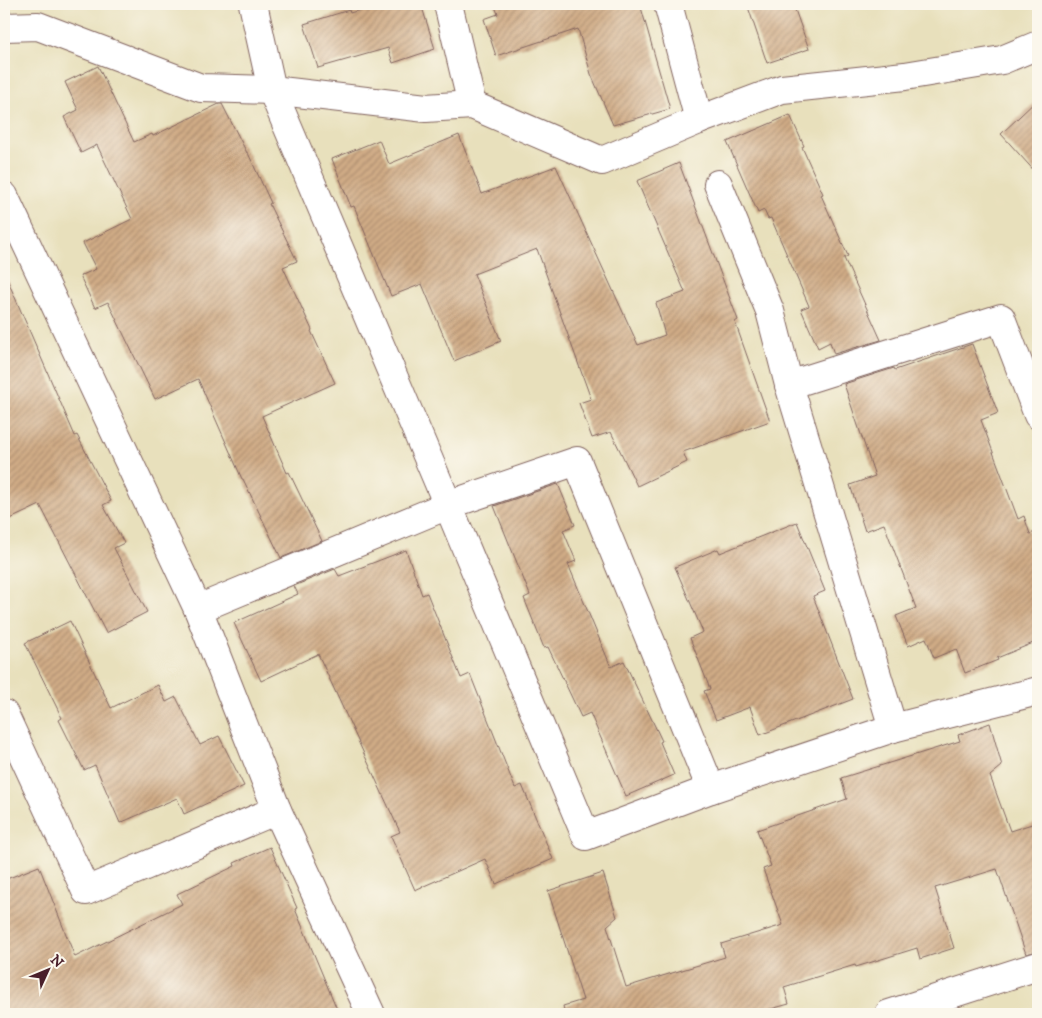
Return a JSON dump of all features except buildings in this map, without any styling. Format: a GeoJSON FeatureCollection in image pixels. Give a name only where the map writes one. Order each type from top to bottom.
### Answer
{"type":"FeatureCollection","features":[{"type":"Feature","properties":{"kind":"street"},"geometry":{"type":"LineString","coordinates":[[253,4],[272,90],[586,836],[711,788],[893,728],[1038,691]]}},
{"type":"Feature","properties":{"kind":"street"},"geometry":{"type":"LineString","coordinates":[[448,4],[472,105]]}},
{"type":"Feature","properties":{"kind":"street"},"geometry":{"type":"LineString","coordinates":[[668,4],[699,120]]}},
{"type":"Feature","properties":{"kind":"street"},"geometry":{"type":"LineString","coordinates":[[4,27],[38,26],[200,88],[272,90],[426,108],[472,105],[602,161],[699,120],[782,89],[906,76],[1002,60],[1038,45]]}},
{"type":"Feature","properties":{"kind":"street"},"geometry":{"type":"LineString","coordinates":[[718,184],[770,311],[789,385],[893,728]]}},
{"type":"Feature","properties":{"kind":"street"},"geometry":{"type":"LineString","coordinates":[[4,196],[198,609],[277,810],[371,1014]]}},
{"type":"Feature","properties":{"kind":"street"},"geometry":{"type":"LineString","coordinates":[[789,385],[1000,318],[1038,415]]}},
{"type":"Feature","properties":{"kind":"street"},"geometry":{"type":"LineString","coordinates":[[198,609],[448,505],[577,462],[711,788]]}},
{"type":"Feature","properties":{"kind":"street"},"geometry":{"type":"LineString","coordinates":[[4,714],[86,891],[277,810]]}},
{"type":"Feature","properties":{"kind":"street"},"geometry":{"type":"LineString","coordinates":[[889,1014],[1038,966]]}}]}
